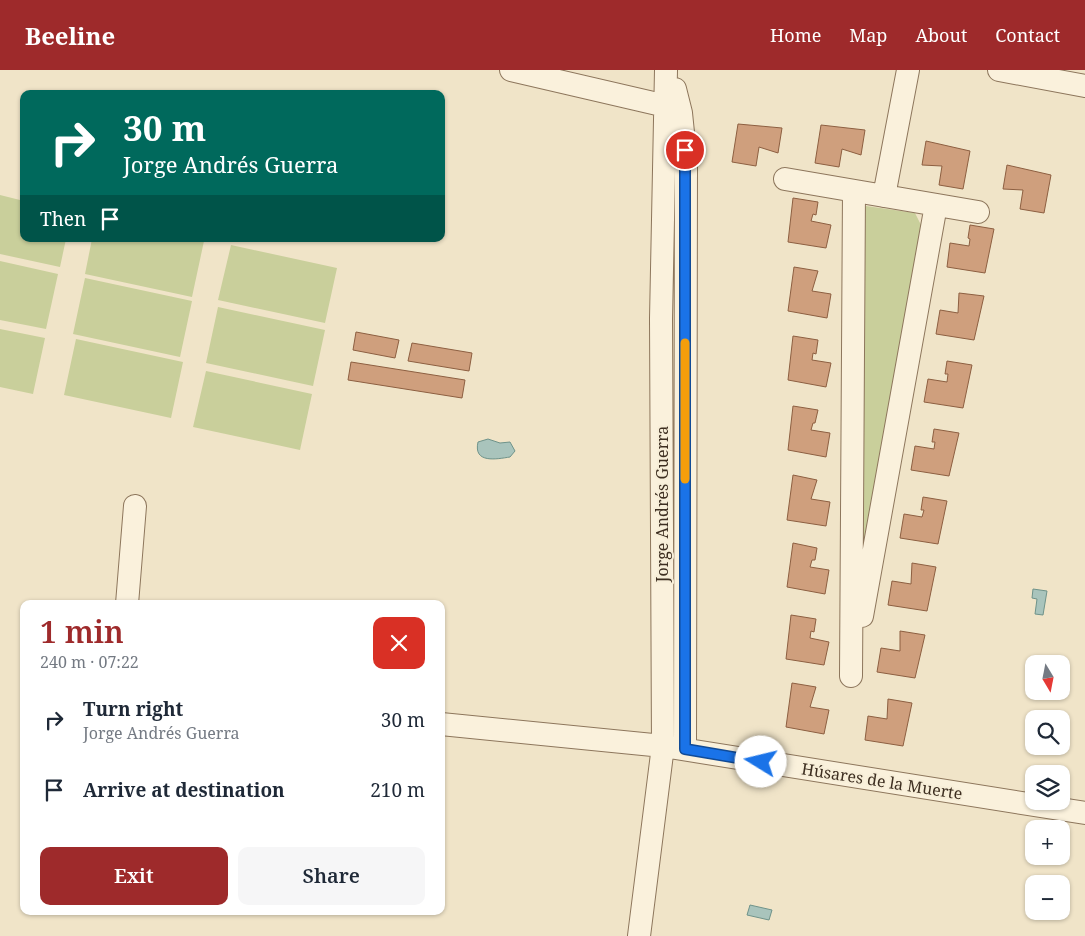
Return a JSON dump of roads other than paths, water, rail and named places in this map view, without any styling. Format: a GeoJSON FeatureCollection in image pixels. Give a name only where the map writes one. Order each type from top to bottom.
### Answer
{"type":"FeatureCollection","features":[{"type":"Feature","properties":{"kind":"street"},"geometry":{"type":"LineString","coordinates":[[511,70],[666,106]]}},
{"type":"Feature","properties":{"kind":"street","name":"Jorge Andrés Guerra"},"geometry":{"type":"LineString","coordinates":[[639,936],[663,746],[660,320],[666,70]]}},
{"type":"Feature","properties":{"kind":"street","name":"Jorge Andrés Guerra"},"geometry":{"type":"LineString","coordinates":[[670,70],[681,113],[686,162],[685,749]]}},
{"type":"Feature","properties":{"kind":"street"},"geometry":{"type":"LineString","coordinates":[[884,196],[908,70]]}},
{"type":"Feature","properties":{"kind":"street"},"geometry":{"type":"LineString","coordinates":[[999,70],[1085,86]]}},
{"type":"Feature","properties":{"kind":"street"},"geometry":{"type":"LineString","coordinates":[[785,179],[978,212]]}},
{"type":"Feature","properties":{"kind":"street"},"geometry":{"type":"LineString","coordinates":[[854,191],[851,676],[936,205]]}},
{"type":"Feature","properties":{"kind":"street"},"geometry":{"type":"LineString","coordinates":[[127,600],[135,506]]}},
{"type":"Feature","properties":{"kind":"street","name":"Húsares de la Muerte"},"geometry":{"type":"LineString","coordinates":[[445,724],[685,749],[1085,813]]}},
{"type":"Feature","properties":{"kind":"water"},"geometry":{"type":"Polygon","coordinates":[[[488,439],[500,443],[510,442],[515,451],[510,457],[493,459],[482,457],[477,449],[478,442],[488,439]]]}},
{"type":"Feature","properties":{"kind":"water"},"geometry":{"type":"Polygon","coordinates":[[[1033,589],[1047,591],[1043,615],[1035,614],[1037,599],[1032,598],[1033,589]]]}},
{"type":"Feature","properties":{"kind":"water"},"geometry":{"type":"Polygon","coordinates":[[[750,905],[772,910],[769,920],[747,915],[750,905]]]}}]}
